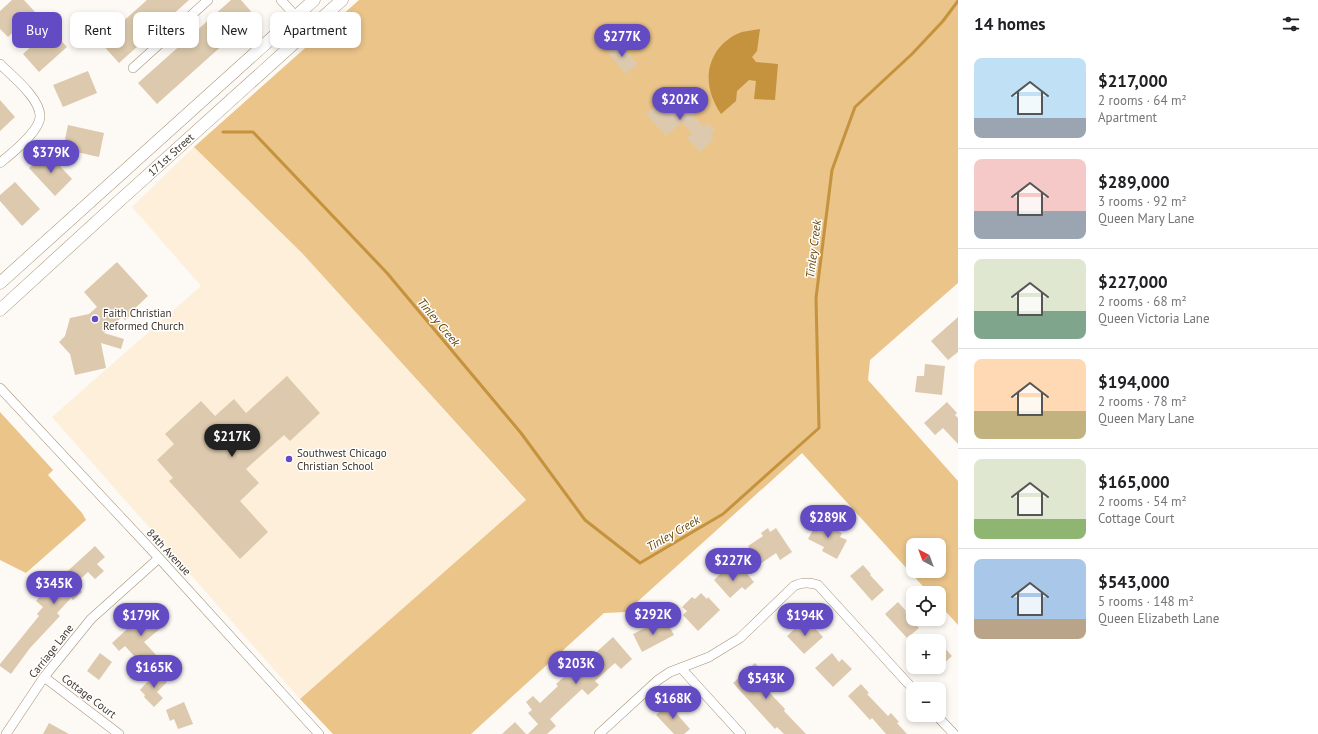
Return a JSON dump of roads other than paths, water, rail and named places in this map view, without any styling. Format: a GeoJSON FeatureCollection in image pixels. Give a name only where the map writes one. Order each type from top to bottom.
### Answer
{"type":"FeatureCollection","features":[{"type":"Feature","properties":{"kind":"street"},"geometry":{"type":"LineString","coordinates":[[133,68],[208,0]]}},
{"type":"Feature","properties":{"kind":"street"},"geometry":{"type":"LineString","coordinates":[[281,0],[292,12]]}},
{"type":"Feature","properties":{"kind":"street","name":"171st Street"},"geometry":{"type":"LineString","coordinates":[[300,12],[314,0]]}},
{"type":"Feature","properties":{"kind":"street","name":"171st Street"},"geometry":{"type":"LineString","coordinates":[[328,12],[342,0]]}},
{"type":"Feature","properties":{"kind":"street","name":"171st Street"},"geometry":{"type":"LineString","coordinates":[[0,284],[270,40]]}},
{"type":"Feature","properties":{"kind":"street","name":"171st Street"},"geometry":{"type":"LineString","coordinates":[[0,310],[288,48]]}},
{"type":"Feature","properties":{"kind":"street"},"geometry":{"type":"LineString","coordinates":[[0,64],[31,96],[36,104],[40,117],[35,130],[3,160]]}},
{"type":"Feature","properties":{"kind":"street","name":"84th Avenue"},"geometry":{"type":"LineString","coordinates":[[0,388],[159,558],[319,734]]}},
{"type":"Feature","properties":{"kind":"street","name":"Carriage Lane"},"geometry":{"type":"LineString","coordinates":[[6,734],[44,678],[91,620],[159,558]]}},
{"type":"Feature","properties":{"kind":"street"},"geometry":{"type":"LineString","coordinates":[[599,734],[658,680],[670,672],[709,657],[740,638],[794,586],[801,583],[810,582],[818,585],[907,682]]}},
{"type":"Feature","properties":{"kind":"street"},"geometry":{"type":"LineString","coordinates":[[681,668],[741,734]]}},
{"type":"Feature","properties":{"kind":"street","name":"Cottage Court"},"geometry":{"type":"LineString","coordinates":[[44,678],[119,734]]}},
{"type":"Feature","properties":{"kind":"street"},"geometry":{"type":"LineString","coordinates":[[943,722],[954,734]]}},
{"type":"Feature","properties":{"kind":"waterway","name":"Tinley Creek"},"geometry":{"type":"LineString","coordinates":[[223,132],[253,132],[387,273],[521,433],[585,520],[640,563],[723,514],[819,428],[816,298],[832,170],[855,107],[912,54],[943,21],[958,1]]}},
{"type":"Feature","properties":{"kind":"place","name":"Faith Christian Reformed Church"},"geometry":{"type":"Point","coordinates":[95,319]}},
{"type":"Feature","properties":{"kind":"place","name":"Southwest Chicago Christian School"},"geometry":{"type":"Point","coordinates":[289,459]}}]}
